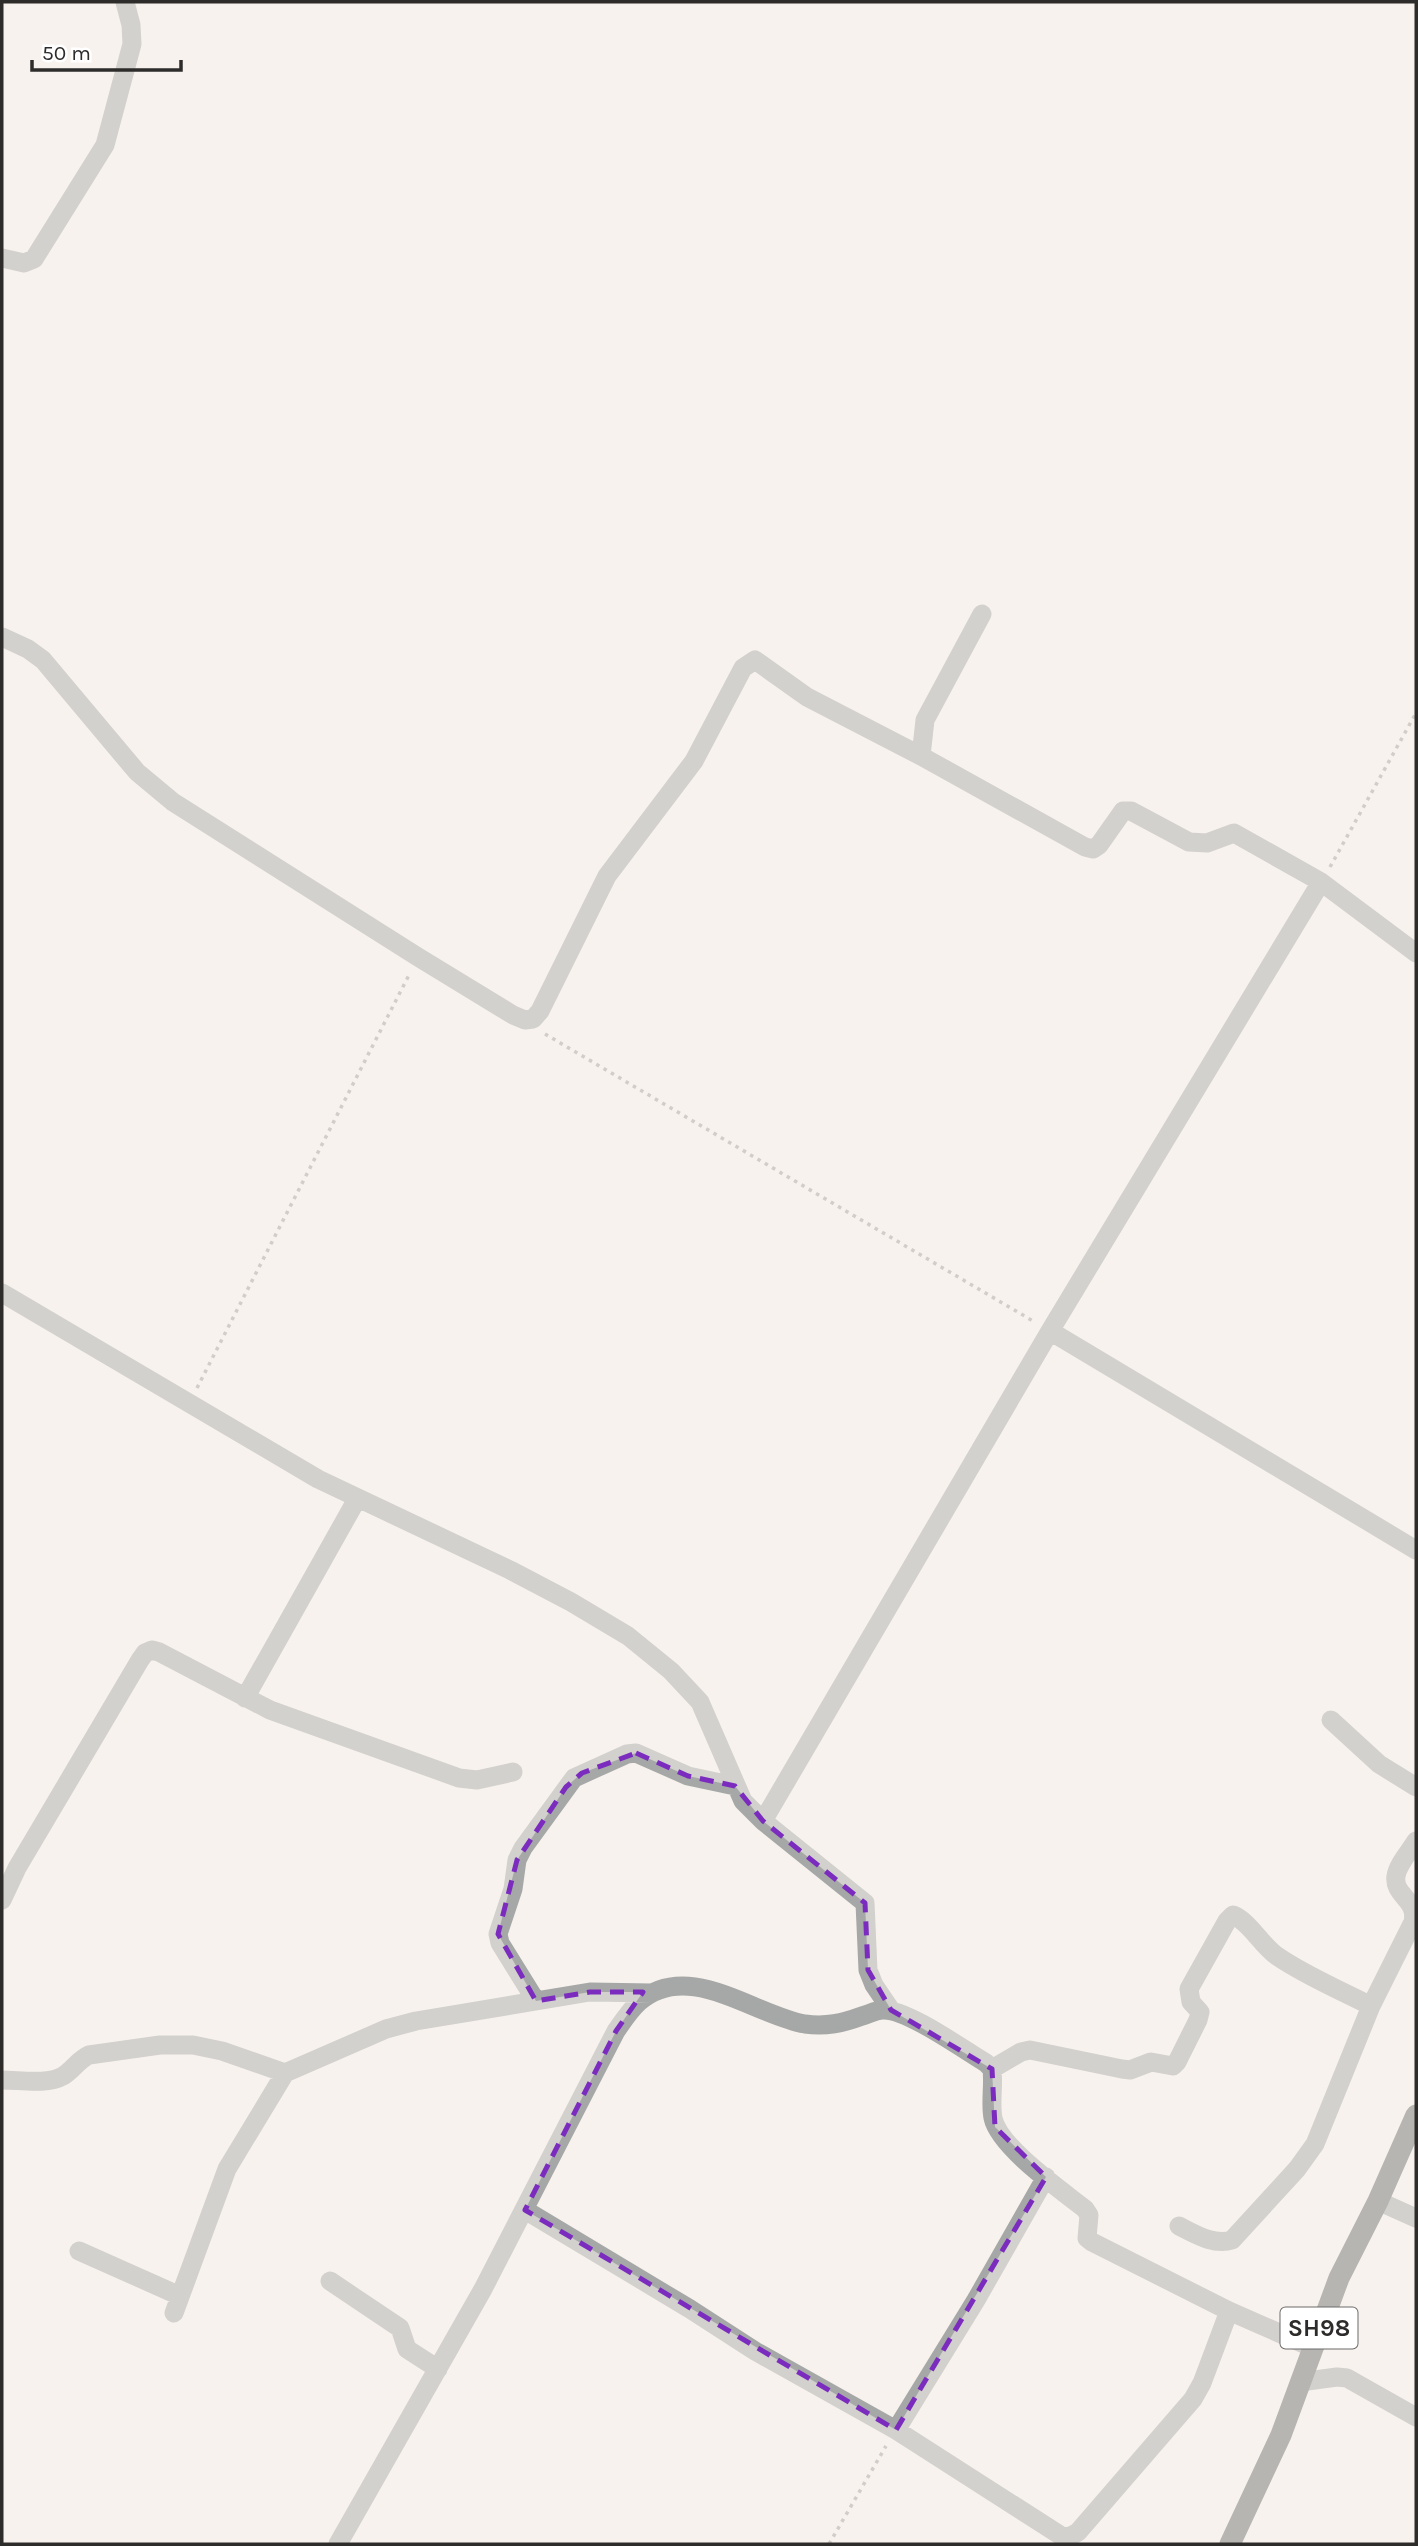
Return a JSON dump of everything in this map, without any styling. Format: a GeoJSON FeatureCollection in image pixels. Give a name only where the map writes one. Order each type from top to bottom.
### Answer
{"type":"FeatureCollection","features":[{"type":"Feature","properties":{"kind":"main road","name":"SH98"},"geometry":{"type":"LineString","coordinates":[[1230,2544],[1281,2435],[1311,2347],[1339,2278],[1378,2201],[1416,2115]]}},
{"type":"Feature","properties":{"kind":"street"},"geometry":{"type":"LineString","coordinates":[[2,258],[24,263],[34,259],[100,156],[132,44],[131,25],[125,2]]}},
{"type":"Feature","properties":{"kind":"street"},"geometry":{"type":"LineString","coordinates":[[921,756],[925,720],[982,614]]}},
{"type":"Feature","properties":{"kind":"street"},"geometry":{"type":"LineString","coordinates":[[2,637],[28,649],[43,660],[137,772],[154,788],[418,957],[526,1020],[533,1019],[540,1012],[607,876],[689,768],[743,668],[755,660],[807,697],[1093,849],[1099,845],[1123,811],[1131,811],[1189,842],[1207,843],[1234,833],[1242,836],[1321,882],[1416,953]]}},
{"type":"Feature","properties":{"kind":"street"},"geometry":{"type":"LineString","coordinates":[[763,1821],[1050,1331],[1321,882]]}},
{"type":"Feature","properties":{"kind":"street"},"geometry":{"type":"LineString","coordinates":[[2,1293],[190,1401],[318,1479],[547,1589],[642,1646],[671,1671],[700,1702],[743,1801],[763,1821],[864,1903],[870,1977],[891,2010]]}},
{"type":"Feature","properties":{"kind":"street"},"geometry":{"type":"LineString","coordinates":[[1050,1331],[1416,1550]]}},
{"type":"Feature","properties":{"kind":"street"},"geometry":{"type":"LineString","coordinates":[[245,1698],[357,1499]]}},
{"type":"Feature","properties":{"kind":"street"},"geometry":{"type":"LineString","coordinates":[[2,1900],[17,1868],[145,1654],[152,1650],[159,1651],[245,1698],[292,1718],[458,1778],[477,1780],[513,1772]]}},
{"type":"Feature","properties":{"kind":"street"},"geometry":{"type":"LineString","coordinates":[[1331,1720],[1379,1764],[1416,1787]]}},
{"type":"Feature","properties":{"kind":"street"},"geometry":{"type":"LineString","coordinates":[[536,2001],[500,1943],[499,1926],[510,1900],[517,1860],[523,1848],[574,1778],[627,1754],[636,1753],[688,1776],[735,1786]]}},
{"type":"Feature","properties":{"kind":"street"},"geometry":{"type":"LineString","coordinates":[[1179,2226],[1212,2241],[1223,2243],[1232,2240],[1297,2169],[1315,2144],[1371,2006],[1415,1913],[1413,1906],[1396,1886],[1395,1878],[1416,1841]]}},
{"type":"Feature","properties":{"kind":"street"},"geometry":{"type":"LineString","coordinates":[[992,2069],[1021,2052],[1030,2050],[1130,2070],[1151,2062],[1173,2066],[1200,2012],[1188,1996],[1189,1989],[1227,1920],[1233,1915],[1240,1918],[1260,1942],[1275,1954],[1371,2006]]}},
{"type":"Feature","properties":{"kind":"street"},"geometry":{"type":"LineString","coordinates":[[338,2544],[525,2210],[616,2031],[631,2010],[652,1993],[664,1989],[696,1987],[792,2021],[818,2025],[840,2024],[880,2010],[903,2014],[992,2069],[992,2115],[995,2127],[1012,2148],[1085,2209],[1089,2215],[1087,2238],[1229,2311],[1311,2347]]}},
{"type":"Feature","properties":{"kind":"street"},"geometry":{"type":"LineString","coordinates":[[79,2251],[177,2304],[227,2169],[285,2073],[402,2024],[607,1990],[652,1993]]}},
{"type":"Feature","properties":{"kind":"street"},"geometry":{"type":"LineString","coordinates":[[2,2080],[50,2080],[61,2077],[89,2055],[176,2044],[208,2047],[285,2073]]}},
{"type":"Feature","properties":{"kind":"street"},"geometry":{"type":"LineString","coordinates":[[896,2430],[976,2300],[1046,2177]]}},
{"type":"Feature","properties":{"kind":"street"},"geometry":{"type":"LineString","coordinates":[[1378,2201],[1416,2218]]}},
{"type":"Feature","properties":{"kind":"street"},"geometry":{"type":"LineString","coordinates":[[525,2210],[755,2351],[896,2430],[1063,2537],[1077,2532],[1194,2399],[1229,2311]]}},
{"type":"Feature","properties":{"kind":"street"},"geometry":{"type":"LineString","coordinates":[[330,2281],[400,2328],[407,2349],[438,2369]]}},
{"type":"Feature","properties":{"kind":"street"},"geometry":{"type":"LineString","coordinates":[[1300,2382],[1347,2378],[1416,2417]]}},
{"type":"Feature","properties":{"kind":"path"},"geometry":{"type":"LineString","coordinates":[[1321,882],[1416,713]]}},
{"type":"Feature","properties":{"kind":"path"},"geometry":{"type":"LineString","coordinates":[[190,1401],[418,957]]}},
{"type":"Feature","properties":{"kind":"path"},"geometry":{"type":"LineString","coordinates":[[533,1019],[546,1034],[1050,1331]]}},
{"type":"Feature","properties":{"kind":"path"},"geometry":{"type":"LineString","coordinates":[[829,2544],[896,2430]]}},
{"type":"Feature","properties":{"kind":"highlighted area"},"geometry":{"type":"Polygon","coordinates":[[[636,1753],[688,1776],[735,1786],[763,1821],[865,1903],[868,1970],[891,2010],[992,2069],[995,2127],[1046,2177],[896,2430],[525,2210],[616,2031],[643,1992],[590,1992],[536,2001],[498,1934],[517,1860],[566,1787],[582,1773],[636,1753]]]}}]}
